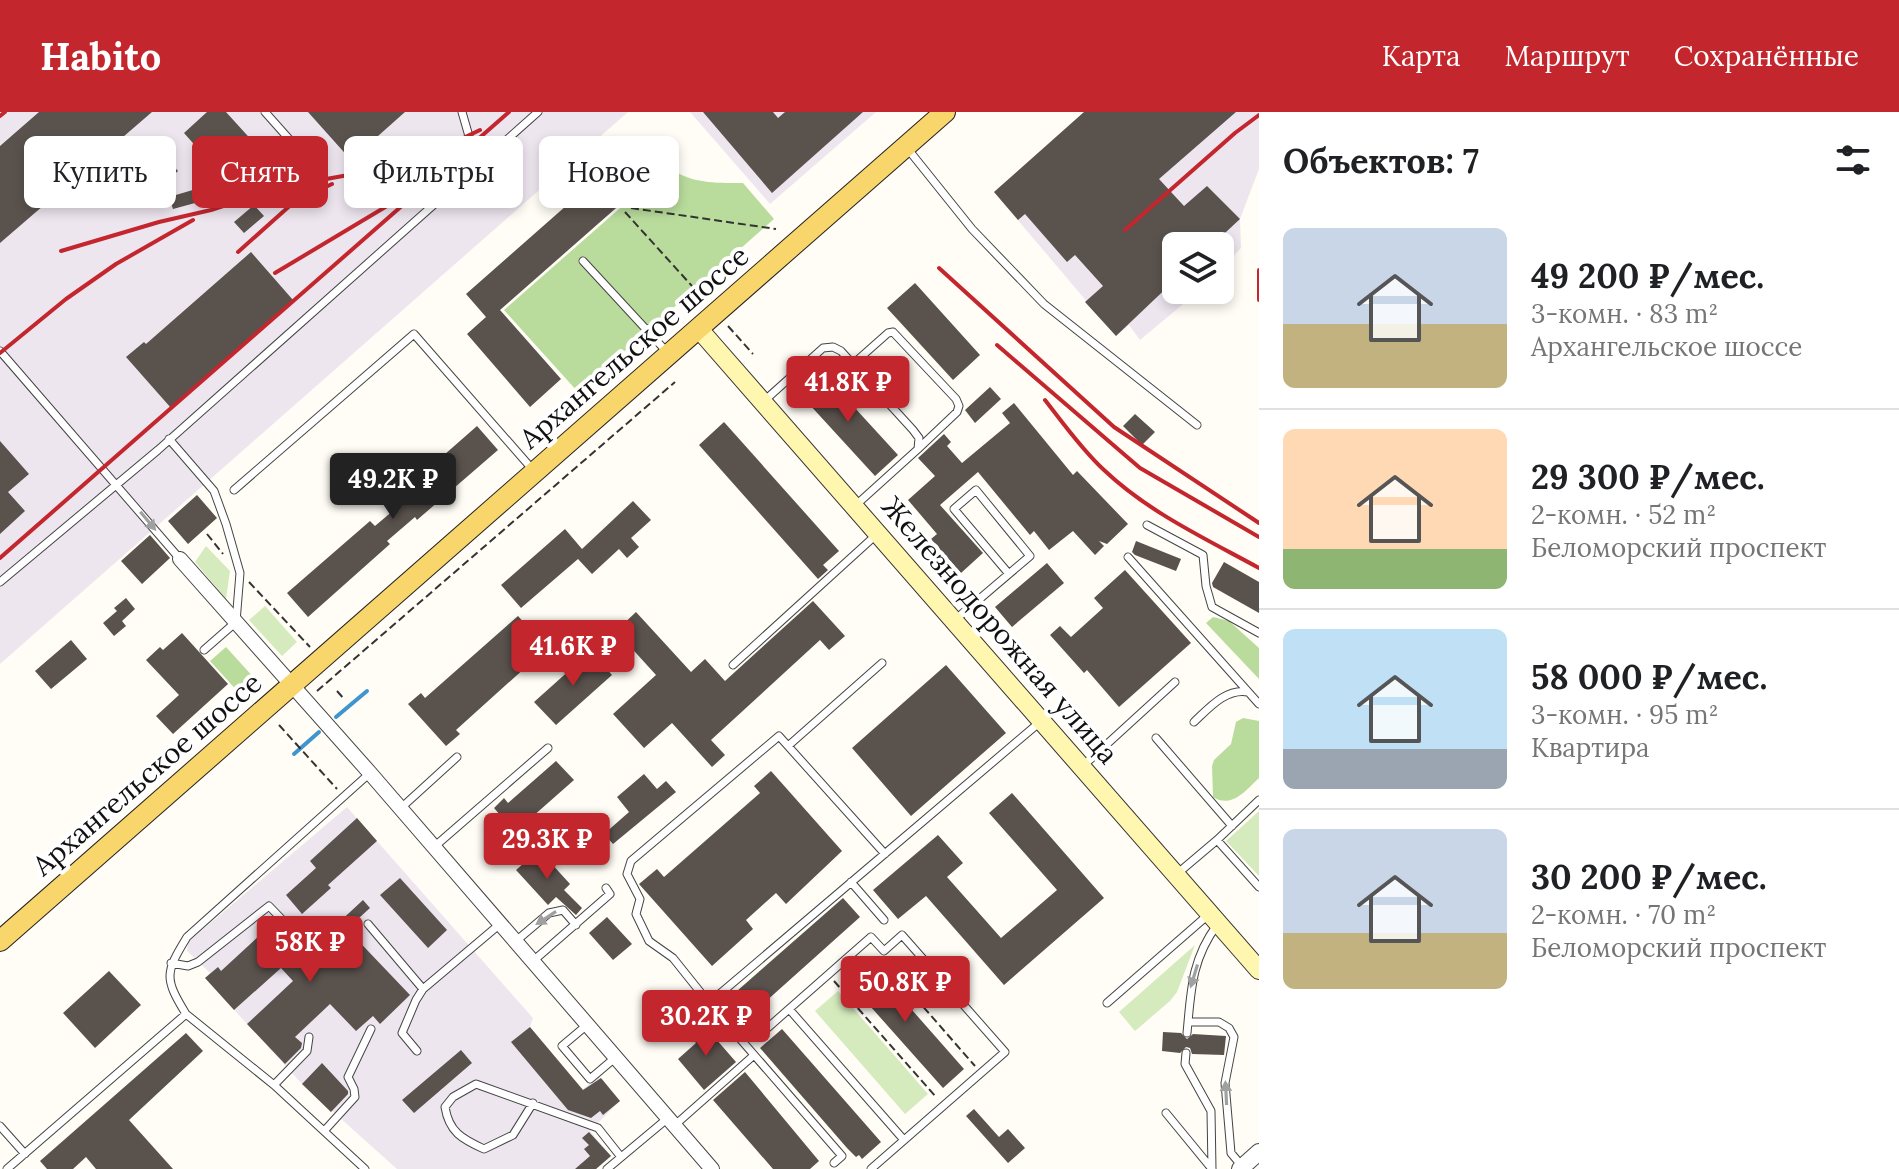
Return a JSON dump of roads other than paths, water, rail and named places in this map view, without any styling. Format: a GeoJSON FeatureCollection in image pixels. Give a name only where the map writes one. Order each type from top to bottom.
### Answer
{"type":"FeatureCollection","features":[{"type":"Feature","properties":{"kind":"main road","name":"Архангельское шоссе"},"geometry":{"type":"LineString","coordinates":[[0,941],[945,112]]}},
{"type":"Feature","properties":{"kind":"main road","name":"Железнодорожная улица"},"geometry":{"type":"LineString","coordinates":[[698,328],[1259,970]]}},
{"type":"Feature","properties":{"kind":"street"},"geometry":{"type":"LineString","coordinates":[[180,559],[401,808],[712,1169]]}},
{"type":"Feature","properties":{"kind":"street"},"geometry":{"type":"LineString","coordinates":[[1242,1168],[1259,1152]]}},
{"type":"Feature","properties":{"kind":"lane"},"geometry":{"type":"LineString","coordinates":[[265,112],[286,136]]}},
{"type":"Feature","properties":{"kind":"lane"},"geometry":{"type":"LineString","coordinates":[[462,112],[469,136]]}},
{"type":"Feature","properties":{"kind":"lane"},"geometry":{"type":"LineString","coordinates":[[510,136],[538,112]]}},
{"type":"Feature","properties":{"kind":"lane"},"geometry":{"type":"LineString","coordinates":[[905,147],[972,229],[1044,304],[1197,425]]}},
{"type":"Feature","properties":{"kind":"lane"},"geometry":{"type":"LineString","coordinates":[[0,582],[169,439],[428,208]]}},
{"type":"Feature","properties":{"kind":"lane"},"geometry":{"type":"LineString","coordinates":[[583,261],[669,354]]}},
{"type":"Feature","properties":{"kind":"lane"},"geometry":{"type":"LineString","coordinates":[[853,364],[893,332],[956,399],[959,406],[957,412],[855,507]]}},
{"type":"Feature","properties":{"kind":"lane"},"geometry":{"type":"LineString","coordinates":[[234,490],[414,334],[534,471]]}},
{"type":"Feature","properties":{"kind":"lane"},"geometry":{"type":"LineString","coordinates":[[763,402],[823,348],[833,347],[841,351],[913,430],[919,438],[918,449]]}},
{"type":"Feature","properties":{"kind":"lane"},"geometry":{"type":"LineString","coordinates":[[0,351],[180,559]]}},
{"type":"Feature","properties":{"kind":"lane"},"geometry":{"type":"LineString","coordinates":[[169,439],[214,491],[240,573],[236,622],[204,650]]}},
{"type":"Feature","properties":{"kind":"lane"},"geometry":{"type":"LineString","coordinates":[[954,621],[1009,574],[1030,556],[976,490],[954,509],[1009,574]]}},
{"type":"Feature","properties":{"kind":"lane"},"geometry":{"type":"LineString","coordinates":[[1147,525],[1203,555],[1212,607],[1259,633]]}},
{"type":"Feature","properties":{"kind":"lane"},"geometry":{"type":"LineString","coordinates":[[733,665],[878,534]]}},
{"type":"Feature","properties":{"kind":"lane"},"geometry":{"type":"LineString","coordinates":[[1128,557],[1259,704]]}},
{"type":"Feature","properties":{"kind":"lane"},"geometry":{"type":"LineString","coordinates":[[788,746],[882,663]]}},
{"type":"Feature","properties":{"kind":"lane"},"geometry":{"type":"LineString","coordinates":[[1082,767],[1175,682]]}},
{"type":"Feature","properties":{"kind":"lane"},"geometry":{"type":"LineString","coordinates":[[1194,722],[1220,699],[1232,693],[1248,692]]}},
{"type":"Feature","properties":{"kind":"lane"},"geometry":{"type":"LineString","coordinates":[[709,1003],[1042,720]]}},
{"type":"Feature","properties":{"kind":"lane"},"geometry":{"type":"LineString","coordinates":[[834,1163],[842,1156],[753,1056],[673,958],[649,941],[636,914],[640,899],[627,868],[631,861],[779,736],[885,854]]}},
{"type":"Feature","properties":{"kind":"lane"},"geometry":{"type":"LineString","coordinates":[[1156,738],[1232,826]]}},
{"type":"Feature","properties":{"kind":"lane"},"geometry":{"type":"LineString","coordinates":[[434,847],[548,748]]}},
{"type":"Feature","properties":{"kind":"lane"},"geometry":{"type":"LineString","coordinates":[[401,808],[457,757]]}},
{"type":"Feature","properties":{"kind":"lane"},"geometry":{"type":"LineString","coordinates":[[365,1169],[274,1085],[186,1014],[170,988],[171,963],[187,937],[370,773]]}},
{"type":"Feature","properties":{"kind":"lane"},"geometry":{"type":"LineString","coordinates":[[1176,874],[1259,800]]}},
{"type":"Feature","properties":{"kind":"lane"},"geometry":{"type":"LineString","coordinates":[[1217,840],[1259,887]]}},
{"type":"Feature","properties":{"kind":"lane"},"geometry":{"type":"LineString","coordinates":[[851,882],[884,920]]}},
{"type":"Feature","properties":{"kind":"lane"},"geometry":{"type":"LineString","coordinates":[[532,962],[610,894],[606,888]]}},
{"type":"Feature","properties":{"kind":"lane"},"geometry":{"type":"LineString","coordinates":[[171,963],[188,966],[198,962],[269,906],[294,932]]}},
{"type":"Feature","properties":{"kind":"lane"},"geometry":{"type":"LineString","coordinates":[[515,942],[549,913],[563,910],[576,925]]}},
{"type":"Feature","properties":{"kind":"lane"},"geometry":{"type":"LineString","coordinates":[[1107,1003],[1214,918]]}},
{"type":"Feature","properties":{"kind":"lane"},"geometry":{"type":"LineString","coordinates":[[1187,1033],[1190,986],[1214,918]]}},
{"type":"Feature","properties":{"kind":"lane"},"geometry":{"type":"LineString","coordinates":[[368,924],[423,989]]}},
{"type":"Feature","properties":{"kind":"lane"},"geometry":{"type":"LineString","coordinates":[[417,1051],[402,1033],[423,989],[500,924]]}},
{"type":"Feature","properties":{"kind":"lane"},"geometry":{"type":"LineString","coordinates":[[764,1031],[871,937],[884,951],[902,935],[1005,1052],[871,1169]]}},
{"type":"Feature","properties":{"kind":"lane"},"geometry":{"type":"LineString","coordinates":[[789,1009],[904,1140]]}},
{"type":"Feature","properties":{"kind":"lane"},"geometry":{"type":"LineString","coordinates":[[7,1169],[186,1014]]}},
{"type":"Feature","properties":{"kind":"lane"},"geometry":{"type":"LineString","coordinates":[[1188,1022],[1219,1022],[1229,1028],[1234,1037],[1225,1083],[1231,1153],[1242,1168]]}},
{"type":"Feature","properties":{"kind":"lane"},"geometry":{"type":"LineString","coordinates":[[587,1025],[562,1046],[590,1079],[616,1057]]}},
{"type":"Feature","properties":{"kind":"lane"},"geometry":{"type":"LineString","coordinates":[[325,1130],[355,1097],[348,1077],[371,1029]]}},
{"type":"Feature","properties":{"kind":"lane"},"geometry":{"type":"LineString","coordinates":[[274,1085],[307,1051],[309,1037]]}},
{"type":"Feature","properties":{"kind":"lane"},"geometry":{"type":"LineString","coordinates":[[1186,1053],[1185,1064],[1211,1111],[1212,1169]]}},
{"type":"Feature","properties":{"kind":"lane"},"geometry":{"type":"LineString","coordinates":[[607,1169],[753,1056]]}},
{"type":"Feature","properties":{"kind":"lane"},"geometry":{"type":"LineString","coordinates":[[533,1103],[513,1135],[484,1149],[461,1139],[452,1130],[445,1107],[453,1097],[476,1084],[533,1103],[598,1128],[621,1157]]}},
{"type":"Feature","properties":{"kind":"lane"},"geometry":{"type":"LineString","coordinates":[[1166,1113],[1212,1169]]}},
{"type":"Feature","properties":{"kind":"lane"},"geometry":{"type":"LineString","coordinates":[[0,1126],[25,1154]]}},
{"type":"Feature","properties":{"kind":"waterway"},"geometry":{"type":"LineString","coordinates":[[336,717],[367,691]]}},
{"type":"Feature","properties":{"kind":"waterway"},"geometry":{"type":"LineString","coordinates":[[294,754],[319,732]]}},
{"type":"Feature","properties":{"kind":"railway"},"geometry":{"type":"LineString","coordinates":[[0,116],[5,112]]}},
{"type":"Feature","properties":{"kind":"railway"},"geometry":{"type":"LineString","coordinates":[[0,558],[509,112]]}},
{"type":"Feature","properties":{"kind":"railway"},"geometry":{"type":"LineString","coordinates":[[1125,230],[1259,115]]}},
{"type":"Feature","properties":{"kind":"railway"},"geometry":{"type":"LineString","coordinates":[[61,251],[282,187],[354,174],[436,151],[480,130]]}},
{"type":"Feature","properties":{"kind":"railway"},"geometry":{"type":"LineString","coordinates":[[238,252],[294,202],[332,184]]}},
{"type":"Feature","properties":{"kind":"railway"},"geometry":{"type":"LineString","coordinates":[[275,273],[384,208]]}},
{"type":"Feature","properties":{"kind":"railway"},"geometry":{"type":"LineString","coordinates":[[0,353],[66,299],[116,264],[193,220]]}},
{"type":"Feature","properties":{"kind":"railway"},"geometry":{"type":"LineString","coordinates":[[939,268],[1114,427],[1259,523]]}},
{"type":"Feature","properties":{"kind":"railway"},"geometry":{"type":"LineString","coordinates":[[1259,270],[1259,300]]}},
{"type":"Feature","properties":{"kind":"railway"},"geometry":{"type":"LineString","coordinates":[[997,345],[1140,468],[1259,537]]}},
{"type":"Feature","properties":{"kind":"railway"},"geometry":{"type":"LineString","coordinates":[[1045,400],[1088,454],[1121,485],[1178,524],[1259,568]]}}]}
